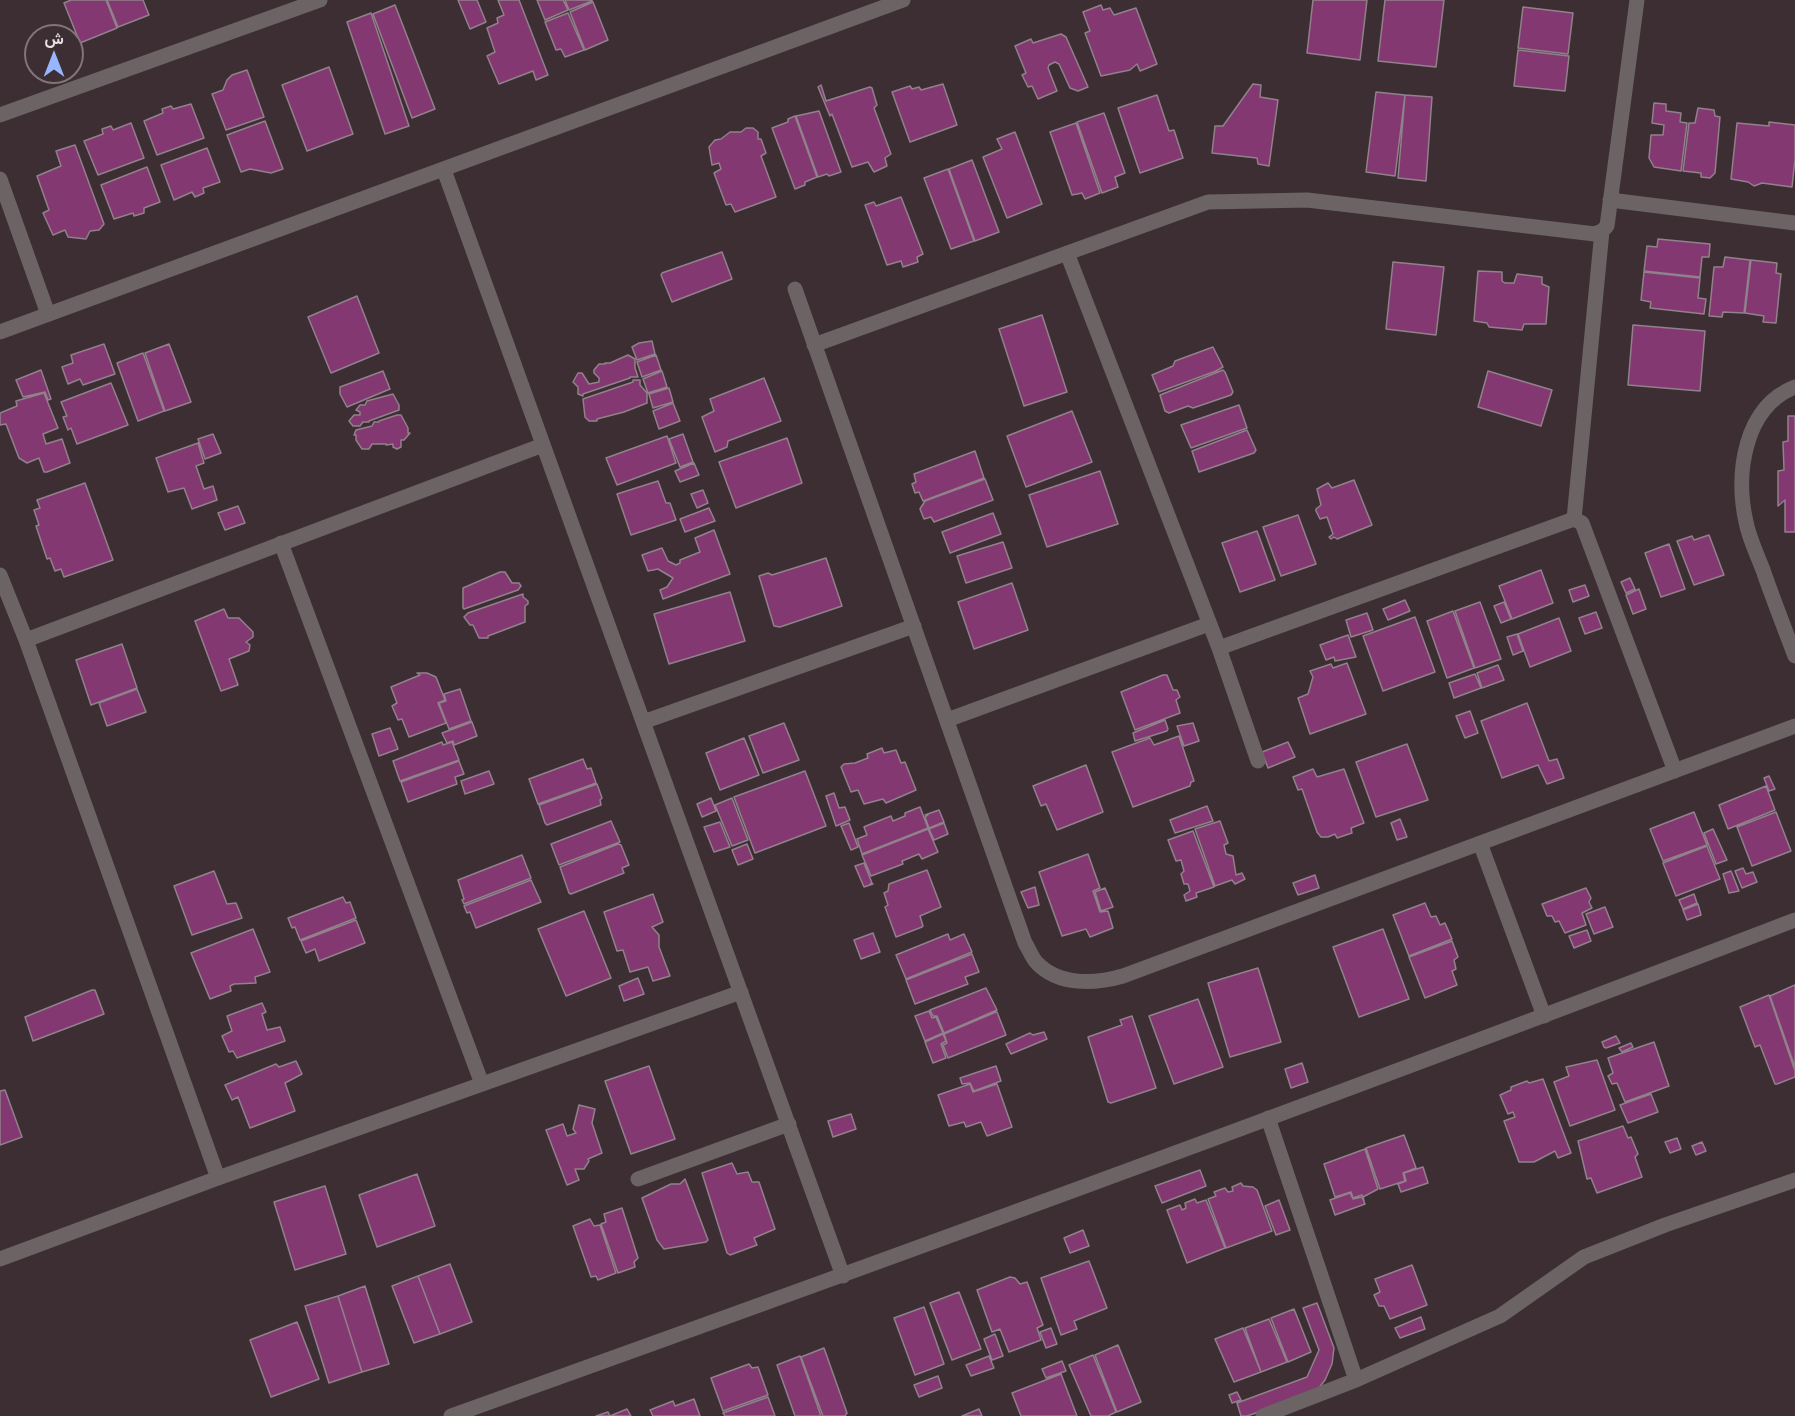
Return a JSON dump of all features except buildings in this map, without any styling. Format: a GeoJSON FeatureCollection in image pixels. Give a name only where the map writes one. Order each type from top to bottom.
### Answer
{"type":"FeatureCollection","features":[{"type":"Feature","properties":{"kind":"street"},"geometry":{"type":"LineString","coordinates":[[0,115],[320,0]]}},
{"type":"Feature","properties":{"kind":"street"},"geometry":{"type":"LineString","coordinates":[[0,332],[903,0]]}},
{"type":"Feature","properties":{"kind":"street"},"geometry":{"type":"LineString","coordinates":[[814,345],[1208,202],[1307,200],[1595,234],[1607,226],[1637,0]]}},
{"type":"Feature","properties":{"kind":"street"},"geometry":{"type":"LineString","coordinates":[[444,170],[843,1276]]}},
{"type":"Feature","properties":{"kind":"street"},"geometry":{"type":"LineString","coordinates":[[0,179],[48,314]]}},
{"type":"Feature","properties":{"kind":"street"},"geometry":{"type":"LineString","coordinates":[[1610,200],[1795,223]]}},
{"type":"Feature","properties":{"kind":"street"},"geometry":{"type":"LineString","coordinates":[[1574,519],[1602,231]]}},
{"type":"Feature","properties":{"kind":"street"},"geometry":{"type":"LineString","coordinates":[[1067,253],[1219,648],[1258,760]]}},
{"type":"Feature","properties":{"kind":"street"},"geometry":{"type":"LineString","coordinates":[[795,289],[1025,943],[1036,962],[1052,975],[1080,982],[1101,982],[1123,976],[1795,726]]}},
{"type":"Feature","properties":{"kind":"street"},"geometry":{"type":"LineString","coordinates":[[1795,387],[1784,391],[1757,418],[1747,443],[1742,486],[1746,522],[1795,656]]}},
{"type":"Feature","properties":{"kind":"street"},"geometry":{"type":"LineString","coordinates":[[26,640],[543,445]]}},
{"type":"Feature","properties":{"kind":"street"},"geometry":{"type":"LineString","coordinates":[[1219,648],[1574,519],[1582,523],[1675,771]]}},
{"type":"Feature","properties":{"kind":"street"},"geometry":{"type":"LineString","coordinates":[[281,543],[482,1084]]}},
{"type":"Feature","properties":{"kind":"street"},"geometry":{"type":"LineString","coordinates":[[0,576],[26,640],[218,1178]]}},
{"type":"Feature","properties":{"kind":"street"},"geometry":{"type":"LineString","coordinates":[[947,720],[1209,624]]}},
{"type":"Feature","properties":{"kind":"street"},"geometry":{"type":"LineString","coordinates":[[643,722],[914,626]]}},
{"type":"Feature","properties":{"kind":"street"},"geometry":{"type":"LineString","coordinates":[[1480,843],[1544,1016]]}},
{"type":"Feature","properties":{"kind":"street"},"geometry":{"type":"LineString","coordinates":[[451,1416],[484,1410],[1544,1016],[1795,920]]}},
{"type":"Feature","properties":{"kind":"street"},"geometry":{"type":"LineString","coordinates":[[0,1259],[218,1178],[741,992]]}},
{"type":"Feature","properties":{"kind":"street"},"geometry":{"type":"LineString","coordinates":[[1268,1118],[1356,1380]]}},
{"type":"Feature","properties":{"kind":"street"},"geometry":{"type":"LineString","coordinates":[[638,1179],[789,1124]]}},
{"type":"Feature","properties":{"kind":"street"},"geometry":{"type":"LineString","coordinates":[[1263,1416],[1356,1380],[1500,1316],[1584,1257],[1665,1225],[1795,1180]]}}]}
